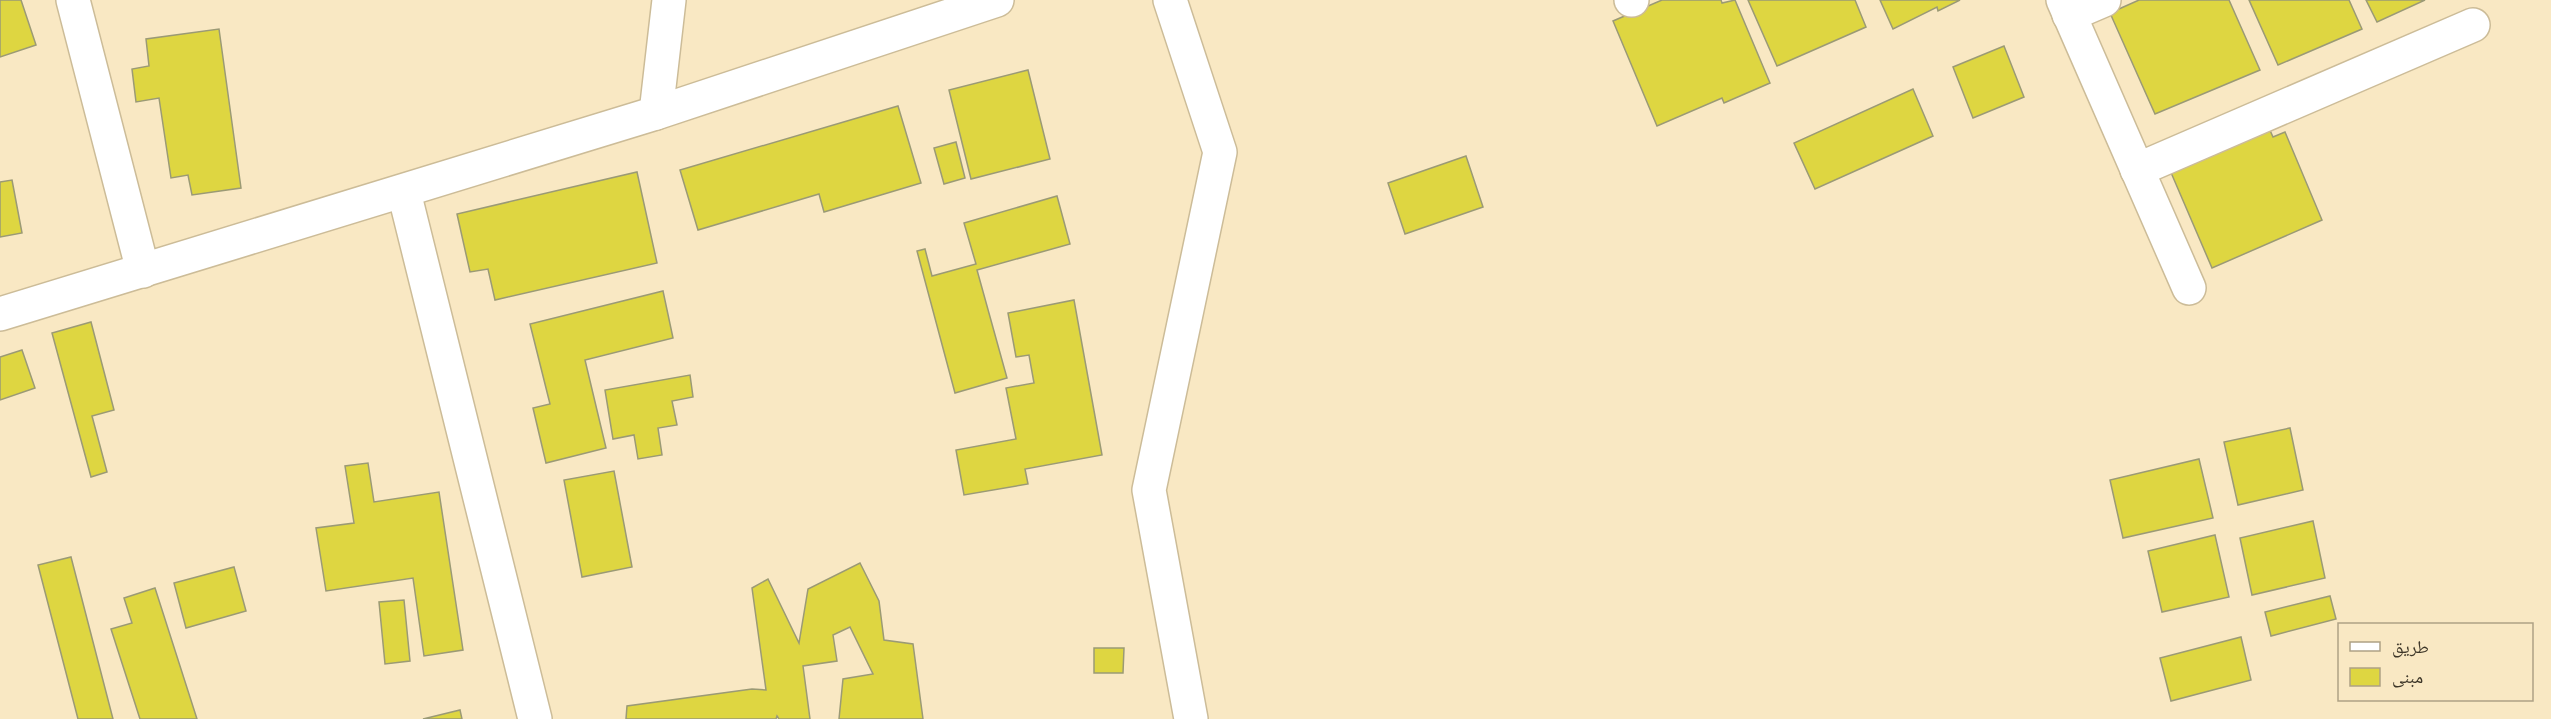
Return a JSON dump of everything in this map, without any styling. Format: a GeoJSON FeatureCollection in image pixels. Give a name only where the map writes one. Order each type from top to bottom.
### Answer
{"type":"FeatureCollection","features":[{"type":"Feature","properties":{"kind":"street"},"geometry":{"type":"LineString","coordinates":[[73,0],[143,272]]}},
{"type":"Feature","properties":{"kind":"street"},"geometry":{"type":"LineString","coordinates":[[656,113],[669,0]]}},
{"type":"Feature","properties":{"kind":"street"},"geometry":{"type":"LineString","coordinates":[[0,314],[656,113],[997,0]]}},
{"type":"Feature","properties":{"kind":"street"},"geometry":{"type":"LineString","coordinates":[[1170,0],[1220,152],[1149,490],[1191,719]]}},
{"type":"Feature","properties":{"kind":"street"},"geometry":{"type":"LineString","coordinates":[[2104,0],[2066,7],[2188,288]]}},
{"type":"Feature","properties":{"kind":"street"},"geometry":{"type":"LineString","coordinates":[[2137,170],[2473,25]]}},
{"type":"Feature","properties":{"kind":"street"},"geometry":{"type":"LineString","coordinates":[[404,192],[536,719]]}},
{"type":"Feature","properties":{"kind":"building"},"geometry":{"type":"Polygon","coordinates":[[[0,0],[21,0],[36,45],[0,57],[0,0]]]}},
{"type":"Feature","properties":{"kind":"building"},"geometry":{"type":"Polygon","coordinates":[[[1662,0],[1721,0],[1722,3],[1735,0],[1770,83],[1724,103],[1722,98],[1657,126],[1613,21],[1662,0]]]}},
{"type":"Feature","properties":{"kind":"building"},"geometry":{"type":"Polygon","coordinates":[[[1748,0],[1855,0],[1866,27],[1777,66],[1748,0]]]}},
{"type":"Feature","properties":{"kind":"building"},"geometry":{"type":"Polygon","coordinates":[[[1880,0],[1960,0],[1938,11],[1937,7],[1893,29],[1880,0]]]}},
{"type":"Feature","properties":{"kind":"building"},"geometry":{"type":"Polygon","coordinates":[[[2139,0],[2229,0],[2260,70],[2155,114],[2110,13],[2139,0]]]}},
{"type":"Feature","properties":{"kind":"building"},"geometry":{"type":"Polygon","coordinates":[[[2249,0],[2349,0],[2362,29],[2278,65],[2249,0]]]}},
{"type":"Feature","properties":{"kind":"building"},"geometry":{"type":"Polygon","coordinates":[[[2366,0],[2425,0],[2377,22],[2366,0]]]}},
{"type":"Feature","properties":{"kind":"building"},"geometry":{"type":"Polygon","coordinates":[[[219,29],[241,188],[192,195],[188,175],[171,178],[159,98],[136,102],[132,69],[149,66],[146,39],[219,29]]]}},
{"type":"Feature","properties":{"kind":"building"},"geometry":{"type":"Polygon","coordinates":[[[2004,46],[2024,97],[1973,118],[1953,67],[2004,46]]]}},
{"type":"Feature","properties":{"kind":"building"},"geometry":{"type":"Polygon","coordinates":[[[1028,70],[1050,159],[971,179],[949,90],[1028,70]]]}},
{"type":"Feature","properties":{"kind":"building"},"geometry":{"type":"Polygon","coordinates":[[[1913,89],[1933,136],[1815,189],[1794,143],[1913,89]]]}},
{"type":"Feature","properties":{"kind":"building"},"geometry":{"type":"Polygon","coordinates":[[[898,106],[921,183],[824,212],[819,194],[698,230],[680,170],[898,106]]]}},
{"type":"Feature","properties":{"kind":"building"},"geometry":{"type":"Polygon","coordinates":[[[2261,110],[2273,137],[2285,132],[2322,220],[2212,268],[2163,154],[2261,110]]]}},
{"type":"Feature","properties":{"kind":"building"},"geometry":{"type":"Polygon","coordinates":[[[956,142],[965,178],[944,184],[934,148],[956,142]]]}},
{"type":"Feature","properties":{"kind":"building"},"geometry":{"type":"Polygon","coordinates":[[[1466,156],[1483,207],[1405,234],[1388,183],[1466,156]]]}},
{"type":"Feature","properties":{"kind":"building"},"geometry":{"type":"Polygon","coordinates":[[[637,172],[657,263],[495,300],[488,269],[470,272],[457,214],[637,172]]]}},
{"type":"Feature","properties":{"kind":"building"},"geometry":{"type":"Polygon","coordinates":[[[12,180],[22,233],[0,237],[0,182],[12,180]]]}},
{"type":"Feature","properties":{"kind":"building"},"geometry":{"type":"Polygon","coordinates":[[[1057,196],[1070,244],[977,270],[1007,378],[955,393],[917,251],[925,249],[932,276],[976,264],[964,223],[1057,196]]]}},
{"type":"Feature","properties":{"kind":"building"},"geometry":{"type":"Polygon","coordinates":[[[663,291],[673,338],[585,360],[606,448],[546,463],[533,408],[550,404],[530,324],[663,291]]]}},
{"type":"Feature","properties":{"kind":"building"},"geometry":{"type":"Polygon","coordinates":[[[1074,300],[1102,455],[1025,469],[1028,484],[964,495],[956,450],[1016,439],[1006,388],[1034,383],[1029,355],[1016,357],[1008,313],[1074,300]]]}},
{"type":"Feature","properties":{"kind":"building"},"geometry":{"type":"Polygon","coordinates":[[[91,322],[114,410],[92,416],[107,472],[91,477],[52,333],[91,322]]]}},
{"type":"Feature","properties":{"kind":"building"},"geometry":{"type":"Polygon","coordinates":[[[22,350],[35,388],[0,400],[0,357],[22,350]]]}},
{"type":"Feature","properties":{"kind":"building"},"geometry":{"type":"Polygon","coordinates":[[[690,375],[693,397],[672,401],[677,425],[658,428],[662,455],[638,459],[634,435],[613,439],[605,390],[690,375]]]}},
{"type":"Feature","properties":{"kind":"building"},"geometry":{"type":"Polygon","coordinates":[[[2290,428],[2303,490],[2238,505],[2224,442],[2290,428]]]}},
{"type":"Feature","properties":{"kind":"building"},"geometry":{"type":"Polygon","coordinates":[[[2199,459],[2213,518],[2123,538],[2110,480],[2199,459]]]}},
{"type":"Feature","properties":{"kind":"building"},"geometry":{"type":"Polygon","coordinates":[[[368,463],[374,502],[439,492],[463,650],[424,656],[413,578],[326,591],[316,528],[354,523],[345,466],[368,463]]]}},
{"type":"Feature","properties":{"kind":"building"},"geometry":{"type":"Polygon","coordinates":[[[614,471],[632,567],[582,577],[564,480],[614,471]]]}},
{"type":"Feature","properties":{"kind":"building"},"geometry":{"type":"Polygon","coordinates":[[[2313,521],[2325,578],[2252,595],[2240,538],[2313,521]]]}},
{"type":"Feature","properties":{"kind":"building"},"geometry":{"type":"Polygon","coordinates":[[[2215,535],[2229,597],[2162,612],[2148,551],[2215,535]]]}},
{"type":"Feature","properties":{"kind":"building"},"geometry":{"type":"Polygon","coordinates":[[[71,557],[113,719],[78,719],[38,565],[71,557]]]}},
{"type":"Feature","properties":{"kind":"building"},"geometry":{"type":"Polygon","coordinates":[[[860,563],[879,601],[884,640],[913,644],[923,719],[839,719],[843,679],[873,674],[850,627],[833,635],[837,661],[803,666],[810,719],[779,719],[777,716],[776,719],[626,719],[627,706],[752,689],[766,690],[752,588],[768,579],[799,643],[808,589],[860,563]]]}},
{"type":"Feature","properties":{"kind":"building"},"geometry":{"type":"Polygon","coordinates":[[[234,567],[246,611],[186,628],[174,583],[234,567]]]}},
{"type":"Feature","properties":{"kind":"building"},"geometry":{"type":"Polygon","coordinates":[[[155,588],[197,719],[140,719],[111,629],[132,623],[124,598],[155,588]]]}},
{"type":"Feature","properties":{"kind":"building"},"geometry":{"type":"Polygon","coordinates":[[[2330,596],[2336,619],[2271,636],[2265,612],[2330,596]]]}},
{"type":"Feature","properties":{"kind":"building"},"geometry":{"type":"Polygon","coordinates":[[[404,600],[410,661],[385,664],[379,602],[404,600]]]}},
{"type":"Feature","properties":{"kind":"building"},"geometry":{"type":"Polygon","coordinates":[[[2241,637],[2251,680],[2171,701],[2160,658],[2241,637]]]}},
{"type":"Feature","properties":{"kind":"building"},"geometry":{"type":"Polygon","coordinates":[[[1094,648],[1124,648],[1123,673],[1094,673],[1094,648]]]}},
{"type":"Feature","properties":{"kind":"building"},"geometry":{"type":"Polygon","coordinates":[[[460,710],[462,719],[423,719],[460,710]]]}}]}
